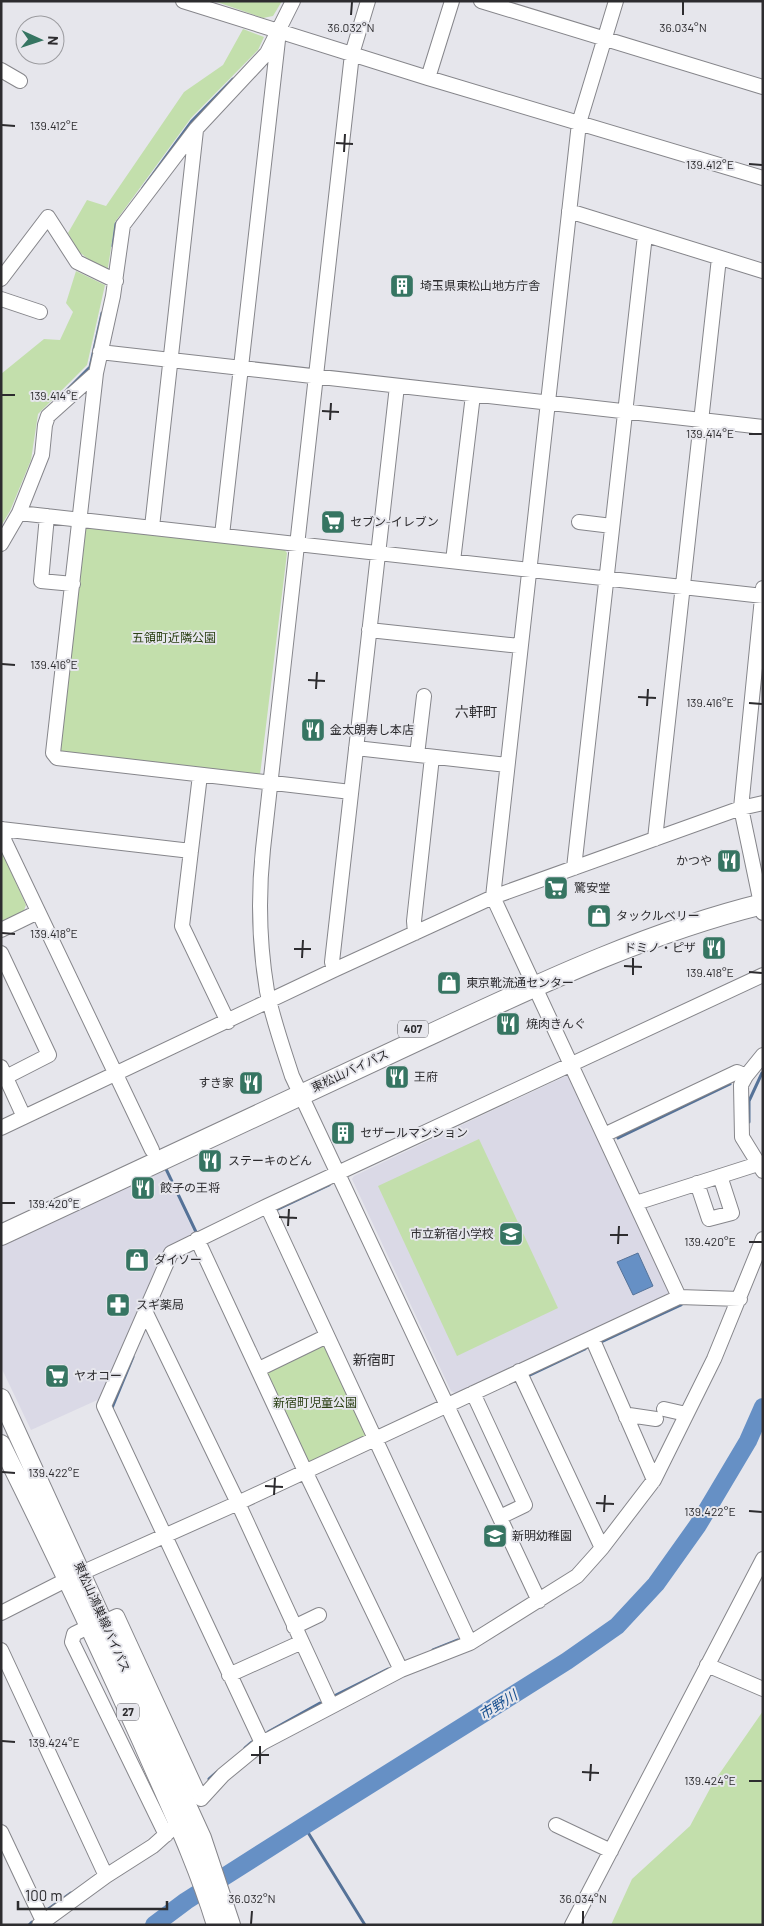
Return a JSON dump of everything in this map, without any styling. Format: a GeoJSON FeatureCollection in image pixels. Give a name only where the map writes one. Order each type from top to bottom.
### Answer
{"type":"FeatureCollection","features":[{"type":"Feature","properties":{"kind":"highway","name":"東松山バイパス"},"geometry":{"type":"LineString","coordinates":[[1,1235],[298,1089],[532,980],[761,902]]}},
{"type":"Feature","properties":{"kind":"highway","name":"東松山バイパス"},"geometry":{"type":"LineString","coordinates":[[1,1220],[152,1150],[298,1089]]}},
{"type":"Feature","properties":{"kind":"main road","name":"東松山鴻巣線バイパス"},"geometry":{"type":"LineString","coordinates":[[1,1398],[75,1576],[195,1842]]}},
{"type":"Feature","properties":{"kind":"main road","name":"東松山鴻巣線バイパス"},"geometry":{"type":"LineString","coordinates":[[1,1444],[75,1576]]}},
{"type":"Feature","properties":{"kind":"main road","name":"27"},"geometry":{"type":"LineString","coordinates":[[195,1842],[207,1896],[216,1925]]}},
{"type":"Feature","properties":{"kind":"main road","name":"27"},"geometry":{"type":"LineString","coordinates":[[195,1842],[232,1925]]}},
{"type":"Feature","properties":{"kind":"street"},"geometry":{"type":"LineString","coordinates":[[183,1],[428,78],[763,178]]}},
{"type":"Feature","properties":{"kind":"street"},"geometry":{"type":"LineString","coordinates":[[293,1],[267,53],[196,129],[124,225],[116,281],[96,373],[53,753],[57,758],[351,792]]}},
{"type":"Feature","properties":{"kind":"street"},"geometry":{"type":"LineString","coordinates":[[368,1],[352,54],[270,783],[259,892],[261,949],[270,1001],[283,1047],[298,1089],[539,1601]]}},
{"type":"Feature","properties":{"kind":"street"},"geometry":{"type":"LineString","coordinates":[[428,78],[452,1]]}},
{"type":"Feature","properties":{"kind":"street"},"geometry":{"type":"LineString","coordinates":[[481,1],[763,87]]}},
{"type":"Feature","properties":{"kind":"street"},"geometry":{"type":"LineString","coordinates":[[616,1],[579,122],[493,897],[679,1297]]}},
{"type":"Feature","properties":{"kind":"street"},"geometry":{"type":"LineString","coordinates":[[222,535],[278,32]]}},
{"type":"Feature","properties":{"kind":"street"},"geometry":{"type":"LineString","coordinates":[[1,70],[20,81]]}},
{"type":"Feature","properties":{"kind":"street"},"geometry":{"type":"LineString","coordinates":[[152,527],[196,129]]}},
{"type":"Feature","properties":{"kind":"street"},"geometry":{"type":"LineString","coordinates":[[569,211],[763,271]]}},
{"type":"Feature","properties":{"kind":"street"},"geometry":{"type":"LineString","coordinates":[[1,279],[6,264],[48,217],[77,262],[116,281]]}},
{"type":"Feature","properties":{"kind":"street"},"geometry":{"type":"LineString","coordinates":[[574,868],[645,235]]}},
{"type":"Feature","properties":{"kind":"street"},"geometry":{"type":"LineString","coordinates":[[655,839],[719,258]]}},
{"type":"Feature","properties":{"kind":"street"},"geometry":{"type":"LineString","coordinates":[[1,299],[40,312]]}},
{"type":"Feature","properties":{"kind":"street"},"geometry":{"type":"LineString","coordinates":[[100,352],[763,427]]}},
{"type":"Feature","properties":{"kind":"street"},"geometry":{"type":"LineString","coordinates":[[1,544],[19,513],[42,455],[48,416],[96,373]]}},
{"type":"Feature","properties":{"kind":"street"},"geometry":{"type":"LineString","coordinates":[[334,970],[332,962],[397,386]]}},
{"type":"Feature","properties":{"kind":"street"},"geometry":{"type":"LineString","coordinates":[[453,561],[473,394]]}},
{"type":"Feature","properties":{"kind":"street"},"geometry":{"type":"LineString","coordinates":[[19,513],[607,578],[762,593],[741,808],[761,902]]}},
{"type":"Feature","properties":{"kind":"street"},"geometry":{"type":"LineString","coordinates":[[47,516],[41,581],[73,584]]}},
{"type":"Feature","properties":{"kind":"street"},"geometry":{"type":"LineString","coordinates":[[579,522],[612,526]]}},
{"type":"Feature","properties":{"kind":"street"},"geometry":{"type":"LineString","coordinates":[[369,630],[520,646]]}},
{"type":"Feature","properties":{"kind":"street"},"geometry":{"type":"LineString","coordinates":[[417,755],[424,696]]}},
{"type":"Feature","properties":{"kind":"street"},"geometry":{"type":"LineString","coordinates":[[356,748],[507,765]]}},
{"type":"Feature","properties":{"kind":"street"},"geometry":{"type":"LineString","coordinates":[[415,933],[414,921],[432,757]]}},
{"type":"Feature","properties":{"kind":"street"},"geometry":{"type":"LineString","coordinates":[[200,775],[182,926],[228,1022]]}},
{"type":"Feature","properties":{"kind":"street"},"geometry":{"type":"LineString","coordinates":[[1,1128],[493,897],[741,808],[763,803]]}},
{"type":"Feature","properties":{"kind":"street"},"geometry":{"type":"LineString","coordinates":[[152,1150],[5,842],[2,829],[191,851]]}},
{"type":"Feature","properties":{"kind":"street"},"geometry":{"type":"LineString","coordinates":[[1,930],[38,912]]}},
{"type":"Feature","properties":{"kind":"street"},"geometry":{"type":"LineString","coordinates":[[1,953],[49,1055],[4,1072],[24,1117]]}},
{"type":"Feature","properties":{"kind":"street"},"geometry":{"type":"LineString","coordinates":[[262,1744],[104,1406],[171,1253],[197,1239],[570,1064],[763,976]]}},
{"type":"Feature","properties":{"kind":"street"},"geometry":{"type":"LineString","coordinates":[[636,1203],[720,1176],[760,1168],[742,1137],[742,1086],[746,1076],[763,1055]]}},
{"type":"Feature","properties":{"kind":"street"},"geometry":{"type":"LineString","coordinates":[[604,1135],[736,1072],[746,1076]]}},
{"type":"Feature","properties":{"kind":"street"},"geometry":{"type":"LineString","coordinates":[[697,1183],[710,1219],[732,1214],[720,1176]]}},
{"type":"Feature","properties":{"kind":"street"},"geometry":{"type":"LineString","coordinates":[[267,1206],[470,1643]]}},
{"type":"Feature","properties":{"kind":"street"},"geometry":{"type":"LineString","coordinates":[[1,1832],[41,1923],[106,1876],[154,1846],[224,1775],[262,1744],[401,1670],[470,1643],[577,1576],[602,1548],[654,1480],[714,1359],[740,1299],[763,1238]]}},
{"type":"Feature","properties":{"kind":"street"},"geometry":{"type":"LineString","coordinates":[[197,1239],[305,1471],[401,1670]]}},
{"type":"Feature","properties":{"kind":"street"},"geometry":{"type":"LineString","coordinates":[[1,1613],[75,1576],[238,1503],[679,1297],[740,1299]]}},
{"type":"Feature","properties":{"kind":"street"},"geometry":{"type":"LineString","coordinates":[[146,1313],[238,1503],[331,1706]]}},
{"type":"Feature","properties":{"kind":"street"},"geometry":{"type":"LineString","coordinates":[[259,1369],[327,1336]]}},
{"type":"Feature","properties":{"kind":"street"},"geometry":{"type":"LineString","coordinates":[[592,1338],[654,1480]]}},
{"type":"Feature","properties":{"kind":"street"},"geometry":{"type":"LineString","coordinates":[[519,1371],[602,1548]]}},
{"type":"Feature","properties":{"kind":"street"},"geometry":{"type":"LineString","coordinates":[[473,1393],[525,1505],[500,1517]]}},
{"type":"Feature","properties":{"kind":"street"},"geometry":{"type":"LineString","coordinates":[[626,1416],[686,1414]]}},
{"type":"Feature","properties":{"kind":"street"},"geometry":{"type":"LineString","coordinates":[[572,1925],[763,1559]]}},
{"type":"Feature","properties":{"kind":"street"},"geometry":{"type":"LineString","coordinates":[[294,1627],[319,1615]]}},
{"type":"Feature","properties":{"kind":"street"},"geometry":{"type":"LineString","coordinates":[[97,1624],[74,1634],[72,1642],[183,1817]]}},
{"type":"Feature","properties":{"kind":"street"},"geometry":{"type":"LineString","coordinates":[[229,1675],[302,1642]]}},
{"type":"Feature","properties":{"kind":"street"},"geometry":{"type":"LineString","coordinates":[[1,1650],[106,1876]]}},
{"type":"Feature","properties":{"kind":"street"},"geometry":{"type":"LineString","coordinates":[[707,1665],[763,1689]]}},
{"type":"Feature","properties":{"kind":"street"},"geometry":{"type":"LineString","coordinates":[[556,1825],[611,1851]]}},
{"type":"Feature","properties":{"kind":"shaded area","name":"市立新宿小学校"},"geometry":{"type":"Polygon","coordinates":[[[571,1075],[671,1289],[669,1294],[457,1394],[451,1391],[352,1179],[354,1176],[571,1075]]]}},
{"type":"Feature","properties":{"kind":"shaded area"},"geometry":{"type":"Polygon","coordinates":[[[164,1168],[195,1235],[168,1248],[104,1397],[31,1430],[1,1367],[1,1245],[164,1168]]]}},
{"type":"Feature","properties":{"kind":"green space"},"geometry":{"type":"Polygon","coordinates":[[[214,1],[282,1],[273,16],[263,18],[214,1]]]}},
{"type":"Feature","properties":{"kind":"green space"},"geometry":{"type":"Polygon","coordinates":[[[243,29],[264,37],[258,50],[191,118],[115,222],[107,274],[78,251],[68,233],[87,200],[106,206],[184,92],[223,65],[243,29]]]}},
{"type":"Feature","properties":{"kind":"green space"},"geometry":{"type":"Polygon","coordinates":[[[76,271],[105,285],[87,365],[38,414],[31,460],[10,511],[1,526],[1,374],[44,339],[60,340],[73,312],[66,303],[76,271]]]}},
{"type":"Feature","properties":{"kind":"green space","name":"五領町近隣公園"},"geometry":{"type":"Polygon","coordinates":[[[85,526],[283,548],[287,553],[260,775],[60,752],[85,526]]]}},
{"type":"Feature","properties":{"kind":"green space"},"geometry":{"type":"Polygon","coordinates":[[[1,849],[26,905],[23,913],[1,923],[1,849]]]}},
{"type":"Feature","properties":{"kind":"green space"},"geometry":{"type":"Polygon","coordinates":[[[479,1139],[558,1308],[457,1356],[378,1186],[479,1139]]]}},
{"type":"Feature","properties":{"kind":"green space","name":"新宿町児童公園"},"geometry":{"type":"Polygon","coordinates":[[[323,1342],[367,1436],[308,1464],[264,1370],[323,1342]]]}},
{"type":"Feature","properties":{"kind":"green space"},"geometry":{"type":"Polygon","coordinates":[[[763,1711],[763,1925],[611,1925],[632,1879],[690,1826],[713,1783],[763,1711]]]}},
{"type":"Feature","properties":{"kind":"water"},"geometry":{"type":"Polygon","coordinates":[[[638,1253],[653,1286],[633,1295],[617,1262],[638,1253]]]}},
{"type":"Feature","properties":{"kind":"waterway"},"geometry":{"type":"LineString","coordinates":[[143,188],[192,121],[233,79]]}},
{"type":"Feature","properties":{"kind":"waterway"},"geometry":{"type":"LineString","coordinates":[[113,246],[118,221]]}},
{"type":"Feature","properties":{"kind":"waterway"},"geometry":{"type":"LineString","coordinates":[[61,396],[90,367],[102,313]]}},
{"type":"Feature","properties":{"kind":"waterway"},"geometry":{"type":"LineString","coordinates":[[749,1122],[749,1101],[762,1073]]}},
{"type":"Feature","properties":{"kind":"waterway"},"geometry":{"type":"LineString","coordinates":[[618,1138],[730,1084]]}},
{"type":"Feature","properties":{"kind":"waterway"},"geometry":{"type":"LineString","coordinates":[[166,1169],[196,1232]]}},
{"type":"Feature","properties":{"kind":"waterway"},"geometry":{"type":"LineString","coordinates":[[276,1210],[329,1185]]}},
{"type":"Feature","properties":{"kind":"waterway"},"geometry":{"type":"LineString","coordinates":[[599,1343],[681,1305]]}},
{"type":"Feature","properties":{"kind":"waterway"},"geometry":{"type":"LineString","coordinates":[[528,1376],[585,1349]]}},
{"type":"Feature","properties":{"kind":"waterway"},"geometry":{"type":"LineString","coordinates":[[112,1408],[133,1357]]}},
{"type":"Feature","properties":{"kind":"waterway","name":"市野川"},"geometry":{"type":"LineString","coordinates":[[154,1925],[186,1901],[567,1661],[617,1626],[656,1584],[698,1525],[748,1441],[763,1407]]}},
{"type":"Feature","properties":{"kind":"waterway"},"geometry":{"type":"LineString","coordinates":[[433,1650],[458,1640]]}},
{"type":"Feature","properties":{"kind":"waterway"},"geometry":{"type":"LineString","coordinates":[[336,1695],[388,1669]]}},
{"type":"Feature","properties":{"kind":"waterway"},"geometry":{"type":"LineString","coordinates":[[268,1732],[320,1703]]}},
{"type":"Feature","properties":{"kind":"waterway"},"geometry":{"type":"LineString","coordinates":[[245,1748],[252,1742]]}},
{"type":"Feature","properties":{"kind":"waterway"},"geometry":{"type":"LineString","coordinates":[[209,1779],[217,1772]]}},
{"type":"Feature","properties":{"kind":"waterway"},"geometry":{"type":"LineString","coordinates":[[304,1826],[365,1925]]}},
{"type":"Feature","properties":{"kind":"waterway"},"geometry":{"type":"LineString","coordinates":[[47,1910],[71,1893]]}},
{"type":"Feature","properties":{"kind":"waterway"},"geometry":{"type":"LineString","coordinates":[[29,1925],[32,1922]]}},
{"type":"Feature","properties":{"kind":"place","name":"埼玉県東松山地方庁舎"},"geometry":{"type":"Point","coordinates":[402,286]}},
{"type":"Feature","properties":{"kind":"place","name":"セブン-イレブン"},"geometry":{"type":"Point","coordinates":[333,522]}},
{"type":"Feature","properties":{"kind":"place","name":"金太朗寿し本店"},"geometry":{"type":"Point","coordinates":[313,730]}},
{"type":"Feature","properties":{"kind":"place","name":"かつや"},"geometry":{"type":"Point","coordinates":[729,861]}},
{"type":"Feature","properties":{"kind":"place","name":"驚安堂"},"geometry":{"type":"Point","coordinates":[556,888]}},
{"type":"Feature","properties":{"kind":"place","name":"タックルベリー"},"geometry":{"type":"Point","coordinates":[599,916]}},
{"type":"Feature","properties":{"kind":"place","name":"ドミノ・ピザ"},"geometry":{"type":"Point","coordinates":[714,948]}},
{"type":"Feature","properties":{"kind":"place","name":"東京靴流通センター"},"geometry":{"type":"Point","coordinates":[449,983]}},
{"type":"Feature","properties":{"kind":"place","name":"焼肉きんぐ"},"geometry":{"type":"Point","coordinates":[508,1024]}},
{"type":"Feature","properties":{"kind":"place","name":"王府"},"geometry":{"type":"Point","coordinates":[397,1077]}},
{"type":"Feature","properties":{"kind":"place","name":"すき家"},"geometry":{"type":"Point","coordinates":[251,1083]}},
{"type":"Feature","properties":{"kind":"place","name":"セザールマンション"},"geometry":{"type":"Point","coordinates":[343,1133]}},
{"type":"Feature","properties":{"kind":"place","name":"ステーキのどん"},"geometry":{"type":"Point","coordinates":[210,1161]}},
{"type":"Feature","properties":{"kind":"place","name":"餃子の王将"},"geometry":{"type":"Point","coordinates":[143,1188]}},
{"type":"Feature","properties":{"kind":"place","name":"市立新宿小学校"},"geometry":{"type":"Point","coordinates":[511,1234]}},
{"type":"Feature","properties":{"kind":"place","name":"ダイソー"},"geometry":{"type":"Point","coordinates":[137,1260]}},
{"type":"Feature","properties":{"kind":"place","name":"スギ薬局"},"geometry":{"type":"Point","coordinates":[118,1305]}},
{"type":"Feature","properties":{"kind":"place","name":"ヤオコー"},"geometry":{"type":"Point","coordinates":[57,1376]}},
{"type":"Feature","properties":{"kind":"place","name":"新明幼稚園"},"geometry":{"type":"Point","coordinates":[495,1536]}},
{"type":"Feature","properties":{"kind":"district","name":"六軒町"},"geometry":{"type":"Point","coordinates":[476,712]}},
{"type":"Feature","properties":{"kind":"district","name":"新宿町"},"geometry":{"type":"Point","coordinates":[374,1360]}}]}
